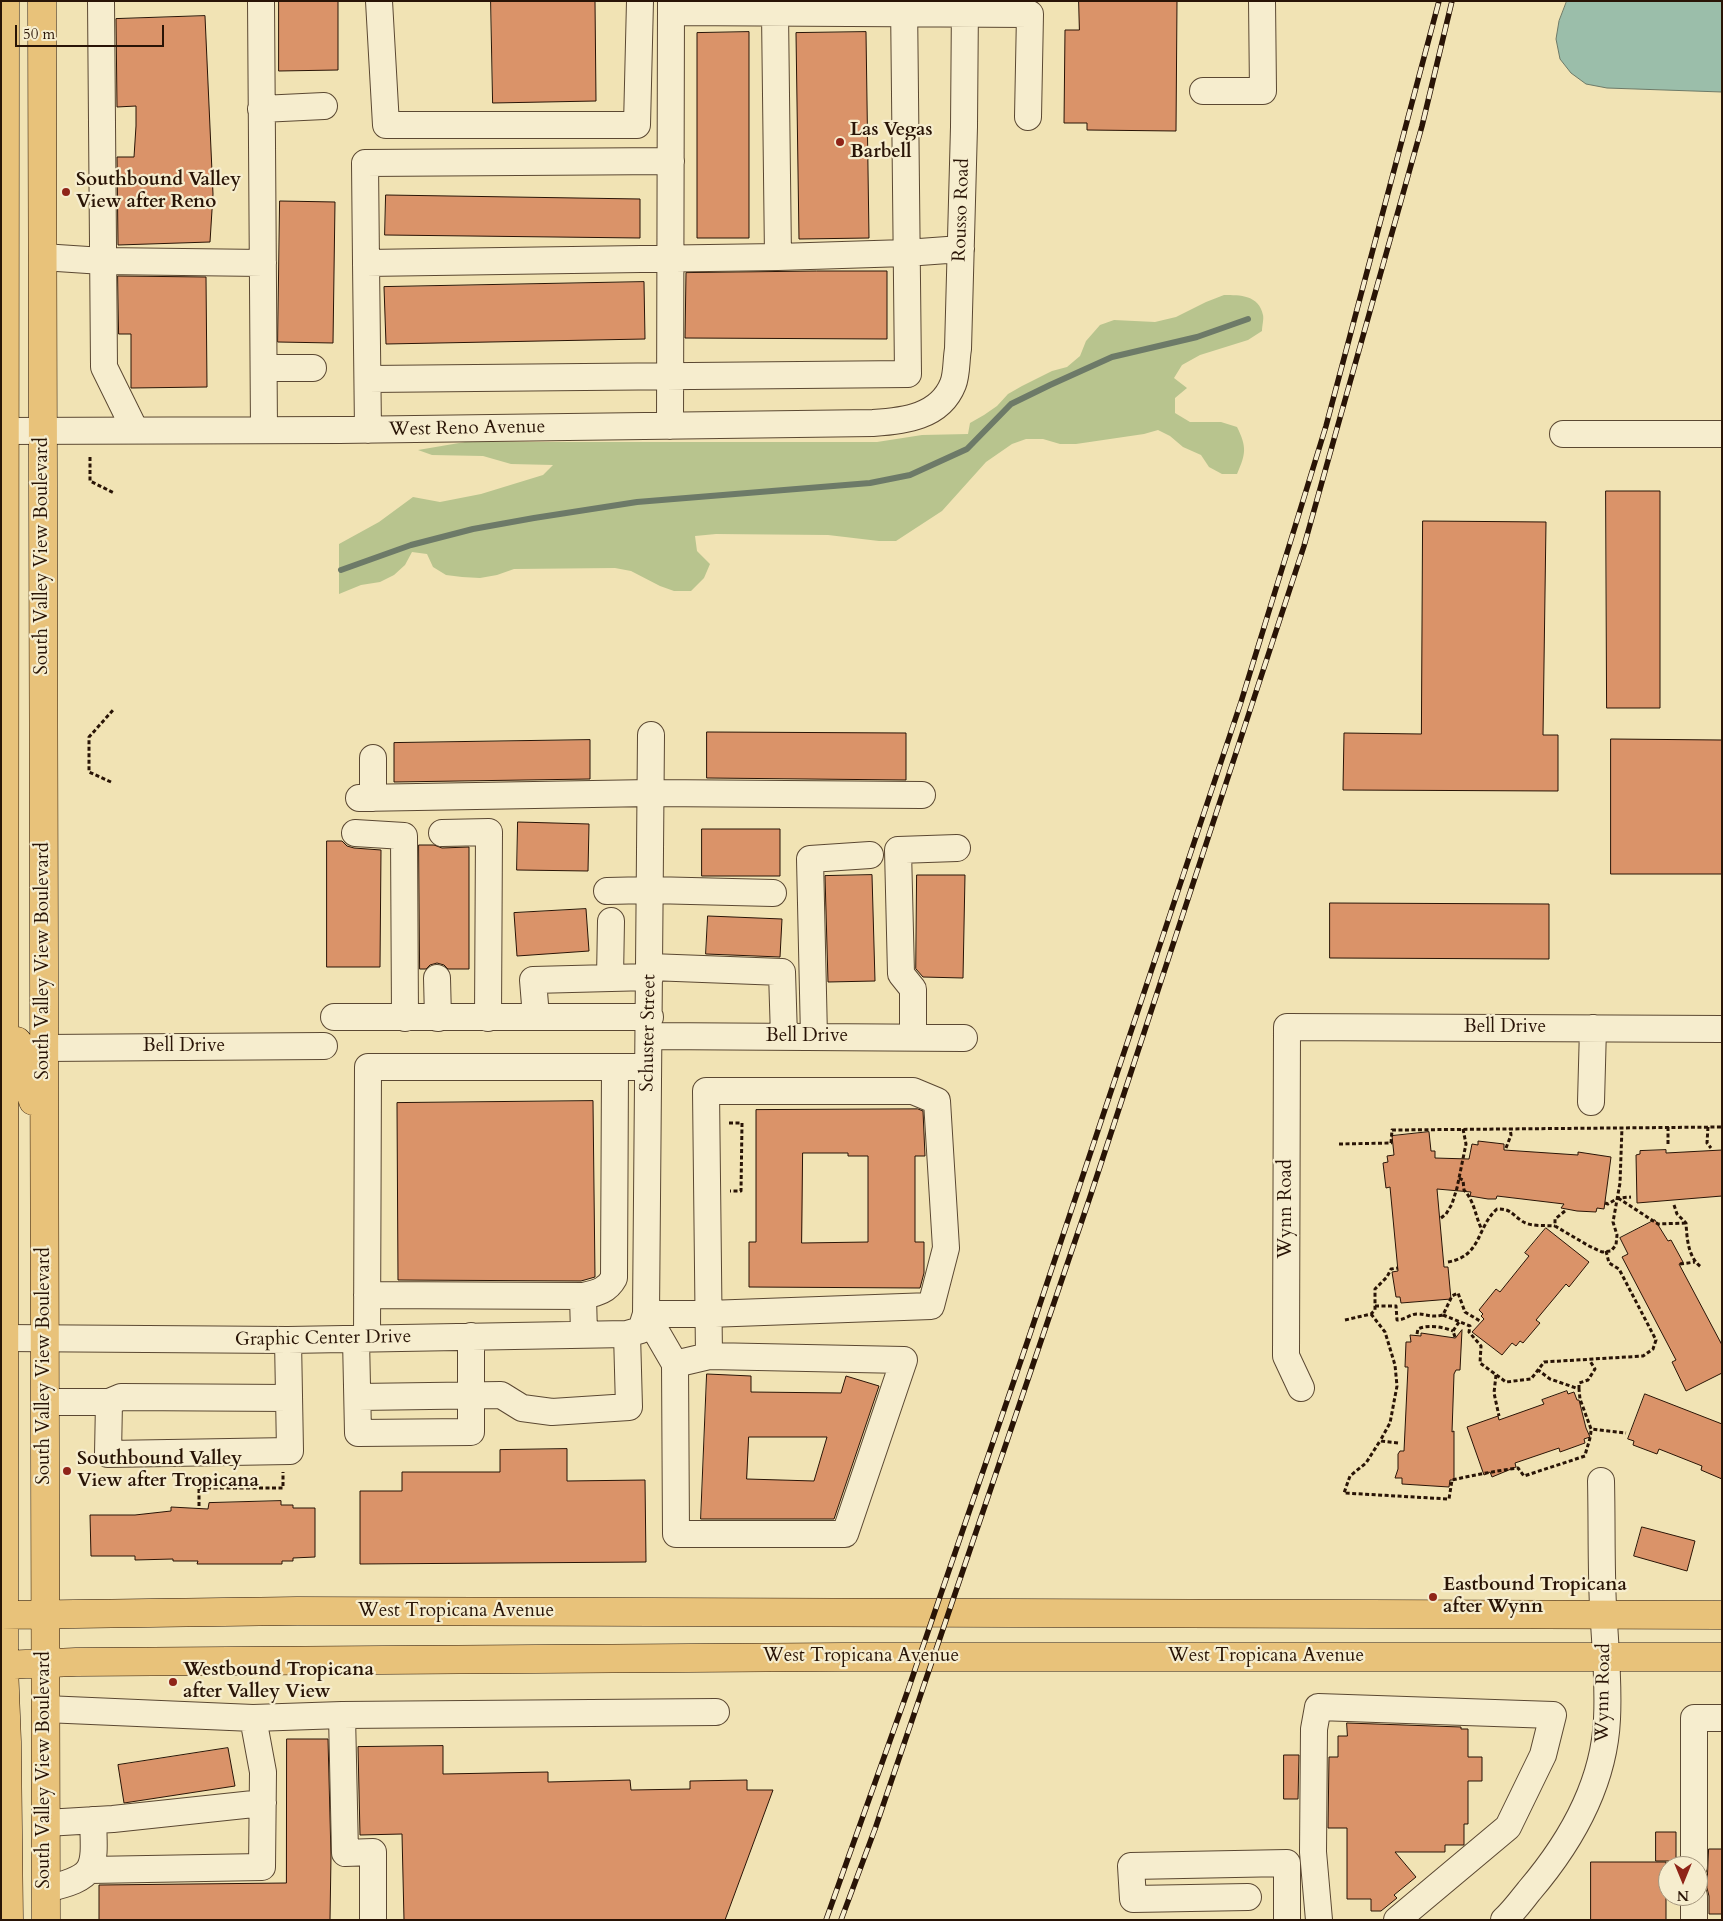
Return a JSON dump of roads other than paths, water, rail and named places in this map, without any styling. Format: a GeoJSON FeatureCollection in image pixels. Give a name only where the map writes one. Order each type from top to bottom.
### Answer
{"type":"FeatureCollection","features":[{"type":"Feature","properties":{"kind":"main road","name":"South Valley View Boulevard"},"geometry":{"type":"LineString","coordinates":[[42,1],[46,1920]]}},
{"type":"Feature","properties":{"kind":"main road","name":"South Valley View Boulevard"},"geometry":{"type":"LineString","coordinates":[[4,14],[3,1039],[5,1338],[3,1404],[3,1665],[9,1920]]}},
{"type":"Feature","properties":{"kind":"main road"},"geometry":{"type":"LineString","coordinates":[[3,1039],[18,1041],[23,1048],[26,1075],[44,1146]]}},
{"type":"Feature","properties":{"kind":"main road","name":"West Tropicana Avenue"},"geometry":{"type":"LineString","coordinates":[[3,1615],[296,1611],[1722,1615]]}},
{"type":"Feature","properties":{"kind":"main road","name":"West Tropicana Avenue"},"geometry":{"type":"LineString","coordinates":[[3,1665],[45,1663],[842,1657],[1722,1657]]}},
{"type":"Feature","properties":{"kind":"main road"},"geometry":{"type":"LineString","coordinates":[[9,1886],[46,1889]]}},
{"type":"Feature","properties":{"kind":"street"},"geometry":{"type":"LineString","coordinates":[[101,1],[104,367],[136,430]]}},
{"type":"Feature","properties":{"kind":"street"},"geometry":{"type":"LineString","coordinates":[[261,1],[264,430]]}},
{"type":"Feature","properties":{"kind":"street"},"geometry":{"type":"LineString","coordinates":[[379,1],[386,125],[637,125],[640,1]]}},
{"type":"Feature","properties":{"kind":"street"},"geometry":{"type":"LineString","coordinates":[[1203,91],[1263,91],[1262,1]]}},
{"type":"Feature","properties":{"kind":"street"},"geometry":{"type":"LineString","coordinates":[[670,426],[670,7],[775,13],[904,7],[1030,8],[1028,117]]}},
{"type":"Feature","properties":{"kind":"street"},"geometry":{"type":"LineString","coordinates":[[368,379],[908,374],[904,7]]}},
{"type":"Feature","properties":{"kind":"street","name":"Rousso Road"},"geometry":{"type":"LineString","coordinates":[[931,411],[945,398],[953,384],[958,349],[965,8]]}},
{"type":"Feature","properties":{"kind":"street"},"geometry":{"type":"LineString","coordinates":[[775,13],[778,257]]}},
{"type":"Feature","properties":{"kind":"street"},"geometry":{"type":"LineString","coordinates":[[261,109],[324,106]]}},
{"type":"Feature","properties":{"kind":"street"},"geometry":{"type":"LineString","coordinates":[[368,430],[366,163],[670,161]]}},
{"type":"Feature","properties":{"kind":"street"},"geometry":{"type":"LineString","coordinates":[[366,263],[906,254],[961,249]]}},
{"type":"Feature","properties":{"kind":"street"},"geometry":{"type":"LineString","coordinates":[[42,257],[103,261],[263,263]]}},
{"type":"Feature","properties":{"kind":"street"},"geometry":{"type":"LineString","coordinates":[[264,368],[313,368]]}},
{"type":"Feature","properties":{"kind":"street","name":"West Reno Avenue"},"geometry":{"type":"LineString","coordinates":[[3,430],[368,430],[874,423],[904,420],[931,411]]}},
{"type":"Feature","properties":{"kind":"street"},"geometry":{"type":"LineString","coordinates":[[1563,434],[1722,434]]}},
{"type":"Feature","properties":{"kind":"street","name":"Schuster Street"},"geometry":{"type":"LineString","coordinates":[[470,1395],[501,1395],[522,1408],[552,1412],[629,1407],[638,1326],[650,1026],[652,736]]}},
{"type":"Feature","properties":{"kind":"street"},"geometry":{"type":"LineString","coordinates":[[373,758],[366,798],[651,793],[922,795]]}},
{"type":"Feature","properties":{"kind":"street"},"geometry":{"type":"LineString","coordinates":[[442,833],[489,832],[488,1018]]}},
{"type":"Feature","properties":{"kind":"street"},"geometry":{"type":"LineString","coordinates":[[355,833],[404,836],[405,1018]]}},
{"type":"Feature","properties":{"kind":"street"},"geometry":{"type":"LineString","coordinates":[[913,1037],[913,990],[900,974],[898,850],[957,848]]}},
{"type":"Feature","properties":{"kind":"street"},"geometry":{"type":"LineString","coordinates":[[814,1037],[810,859],[870,855]]}},
{"type":"Feature","properties":{"kind":"street"},"geometry":{"type":"LineString","coordinates":[[607,891],[650,890],[773,893]]}},
{"type":"Feature","properties":{"kind":"street"},"geometry":{"type":"LineString","coordinates":[[610,978],[611,921]]}},
{"type":"Feature","properties":{"kind":"street"},"geometry":{"type":"LineString","coordinates":[[536,1017],[533,980],[610,978],[650,972],[782,972],[784,1037]]}},
{"type":"Feature","properties":{"kind":"street"},"geometry":{"type":"LineString","coordinates":[[437,978],[438,1018]]}},
{"type":"Feature","properties":{"kind":"street","name":"Bell Drive"},"geometry":{"type":"LineString","coordinates":[[334,1017],[536,1017],[784,1037],[964,1038]]}},
{"type":"Feature","properties":{"kind":"street","name":"Bell Drive"},"geometry":{"type":"LineString","coordinates":[[1287,1027],[1722,1029]]}},
{"type":"Feature","properties":{"kind":"street","name":"Wynn Road"},"geometry":{"type":"LineString","coordinates":[[1287,1027],[1286,1356],[1300,1388]]}},
{"type":"Feature","properties":{"kind":"street"},"geometry":{"type":"LineString","coordinates":[[1591,1102],[1593,1028]]}},
{"type":"Feature","properties":{"kind":"street","name":"Bell Drive"},"geometry":{"type":"LineString","coordinates":[[44,1048],[324,1046]]}},
{"type":"Feature","properties":{"kind":"street"},"geometry":{"type":"LineString","coordinates":[[470,1336],[470,1432],[358,1433],[358,1397],[367,1295],[368,1067],[648,1067]]}},
{"type":"Feature","properties":{"kind":"street"},"geometry":{"type":"LineString","coordinates":[[367,1295],[583,1296],[602,1291],[610,1286],[614,1278],[615,1067]]}},
{"type":"Feature","properties":{"kind":"street"},"geometry":{"type":"LineString","coordinates":[[708,1314],[931,1306],[946,1248],[937,1101],[913,1091],[706,1091],[708,1314],[709,1356]]}},
{"type":"Feature","properties":{"kind":"street"},"geometry":{"type":"LineString","coordinates":[[583,1296],[584,1334]]}},
{"type":"Feature","properties":{"kind":"street","name":"Graphic Center Drive"},"geometry":{"type":"LineString","coordinates":[[5,1338],[288,1340],[584,1334],[708,1314]]}},
{"type":"Feature","properties":{"kind":"street"},"geometry":{"type":"LineString","coordinates":[[638,1326],[675,1364],[676,1534],[844,1534],[904,1360],[709,1356],[675,1364]]}},
{"type":"Feature","properties":{"kind":"street"},"geometry":{"type":"LineString","coordinates":[[109,1402],[108,1454],[290,1451],[288,1340]]}},
{"type":"Feature","properties":{"kind":"street"},"geometry":{"type":"LineString","coordinates":[[358,1397],[470,1395]]}},
{"type":"Feature","properties":{"kind":"street"},"geometry":{"type":"LineString","coordinates":[[45,1402],[109,1402],[122,1397],[289,1398]]}},
{"type":"Feature","properties":{"kind":"street","name":"Wynn Road"},"geometry":{"type":"LineString","coordinates":[[1504,1920],[1550,1867],[1580,1818],[1595,1783],[1604,1748],[1607,1721],[1607,1656],[1604,1616],[1601,1481]]}},
{"type":"Feature","properties":{"kind":"street"},"geometry":{"type":"LineString","coordinates":[[1319,1920],[1313,1852],[1314,1729],[1318,1707],[1553,1715],[1543,1754],[1508,1827],[1397,1920]]}},
{"type":"Feature","properties":{"kind":"street"},"geometry":{"type":"LineString","coordinates":[[45,1709],[253,1718],[342,1714],[716,1712]]}},
{"type":"Feature","properties":{"kind":"street"},"geometry":{"type":"LineString","coordinates":[[342,1714],[345,1853],[374,1852],[373,1920]]}},
{"type":"Feature","properties":{"kind":"street"},"geometry":{"type":"LineString","coordinates":[[90,1870],[262,1867],[263,1772],[253,1718]]}},
{"type":"Feature","properties":{"kind":"street"},"geometry":{"type":"LineString","coordinates":[[1694,1856],[1694,1718],[1722,1718]]}},
{"type":"Feature","properties":{"kind":"street"},"geometry":{"type":"LineString","coordinates":[[46,1822],[93,1820],[262,1803]]}},
{"type":"Feature","properties":{"kind":"street"},"geometry":{"type":"LineString","coordinates":[[46,1889],[78,1880],[90,1870],[93,1864],[94,1850],[93,1820]]}},
{"type":"Feature","properties":{"kind":"street"},"geometry":{"type":"LineString","coordinates":[[1248,1897],[1133,1898],[1130,1866],[1287,1863],[1287,1920]]}},
{"type":"Feature","properties":{"kind":"street"},"geometry":{"type":"LineString","coordinates":[[1694,1906],[1694,1920]]}},
{"type":"Feature","properties":{"kind":"waterway"},"geometry":{"type":"LineString","coordinates":[[341,570],[411,545],[473,529],[534,518],[637,502],[870,483],[910,475],[967,449],[1011,404],[1050,385],[1112,357],[1197,337],[1248,319]]}},
{"type":"Feature","properties":{"kind":"railway"},"geometry":{"type":"LineString","coordinates":[[826,1920],[908,1690],[1030,1334],[1241,702],[1326,426],[1439,1]]}},
{"type":"Feature","properties":{"kind":"railway"},"geometry":{"type":"LineString","coordinates":[[841,1920],[875,1829],[1091,1194],[1304,546],[1422,126],[1452,1]]}},
{"type":"Feature","properties":{"kind":"place","name":"Las Vegas Barbell"},"geometry":{"type":"Point","coordinates":[840,142]}},
{"type":"Feature","properties":{"kind":"place","name":"Southbound Valley View after Reno"},"geometry":{"type":"Point","coordinates":[66,192]}},
{"type":"Feature","properties":{"kind":"place","name":"Southbound Valley View after Tropicana"},"geometry":{"type":"Point","coordinates":[67,1471]}},
{"type":"Feature","properties":{"kind":"place","name":"Eastbound Tropicana after Wynn"},"geometry":{"type":"Point","coordinates":[1433,1597]}},
{"type":"Feature","properties":{"kind":"place","name":"Westbound Tropicana after Valley View"},"geometry":{"type":"Point","coordinates":[173,1682]}}]}
